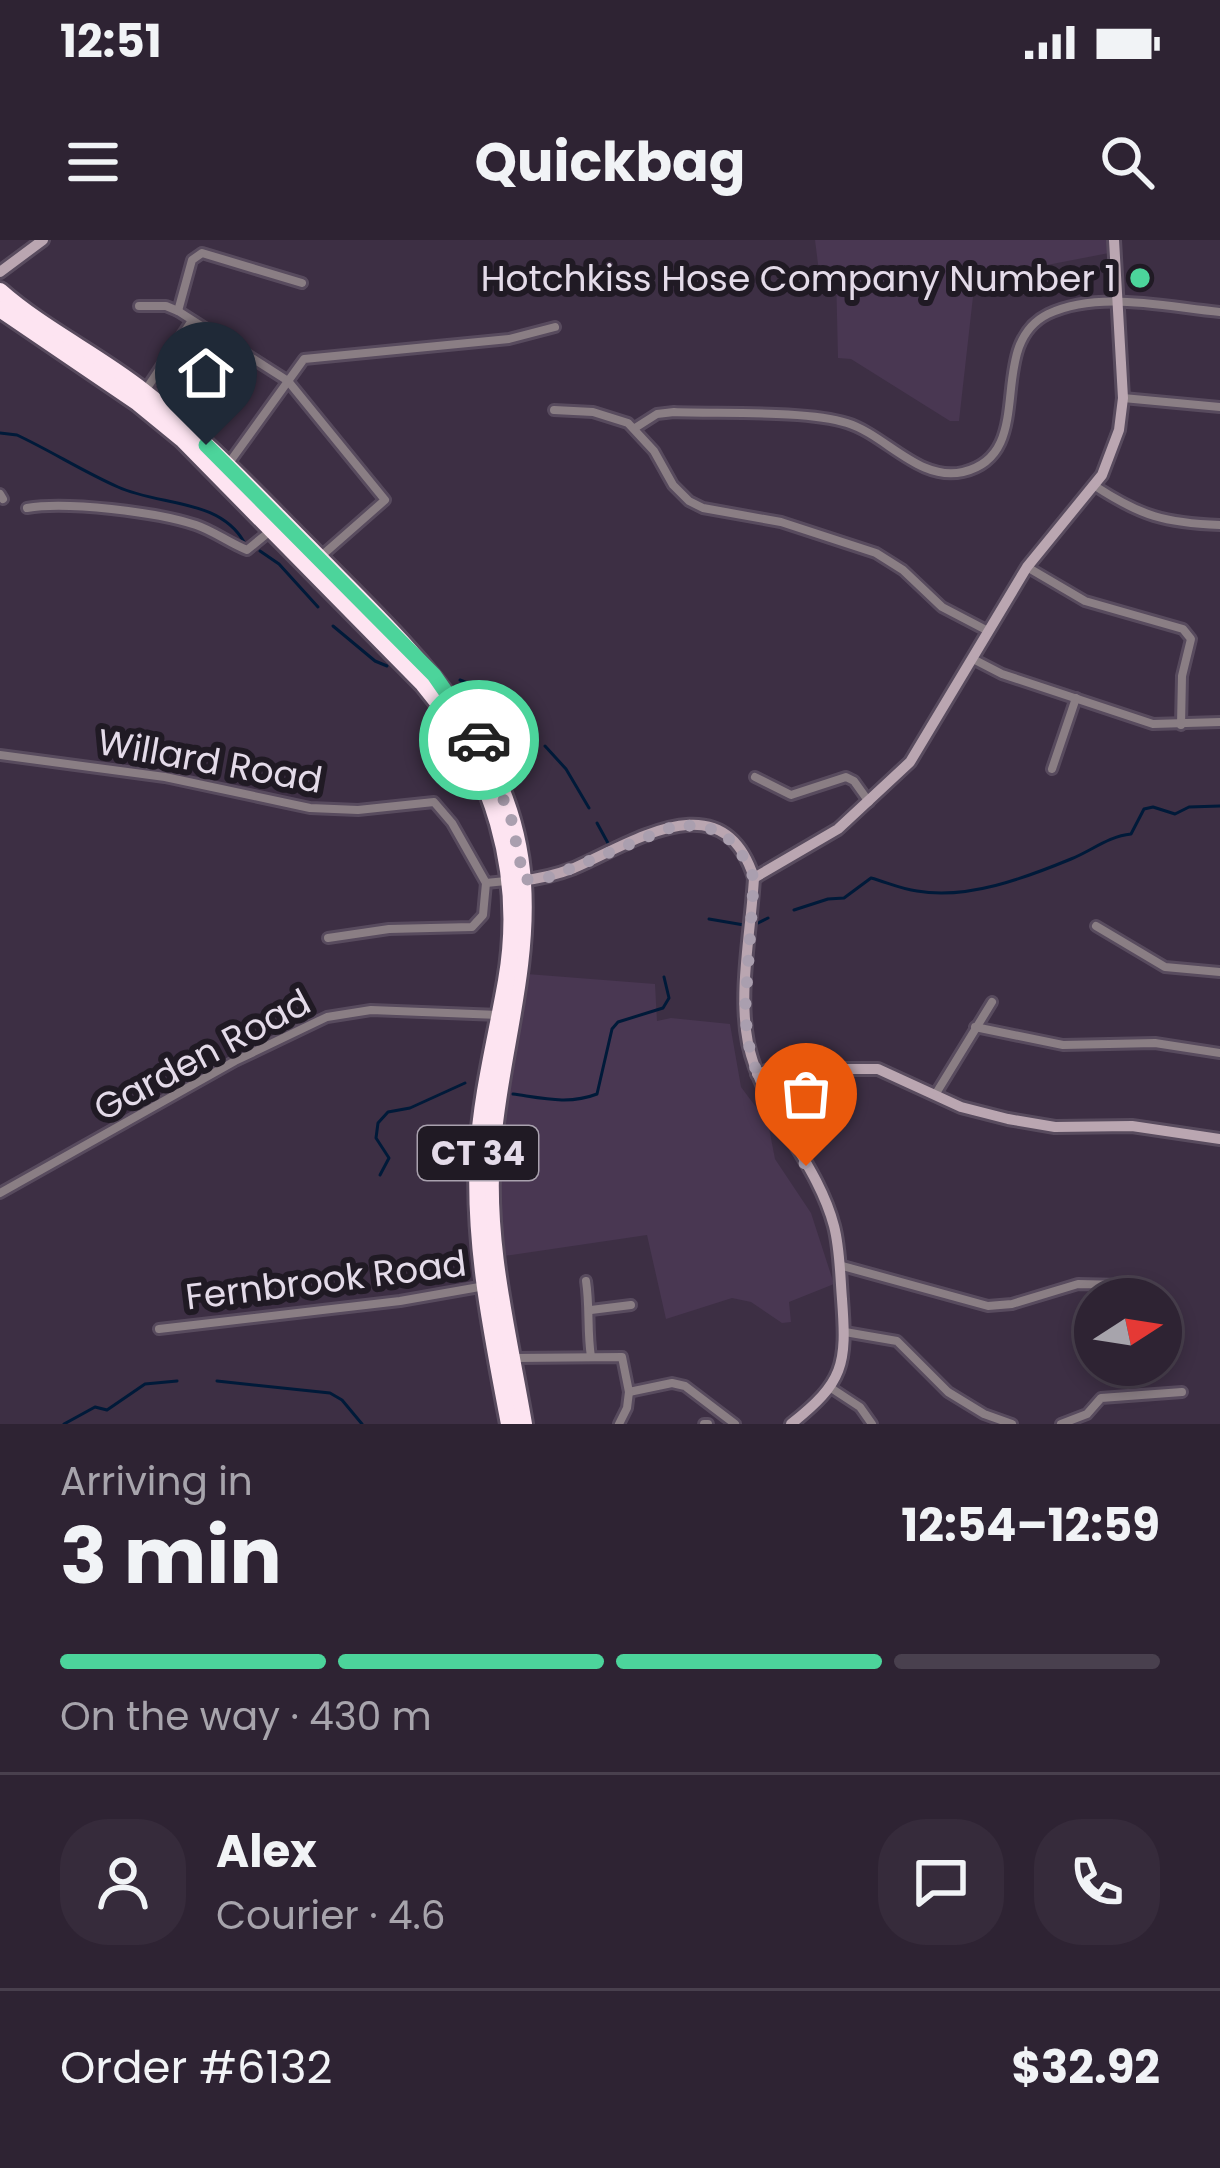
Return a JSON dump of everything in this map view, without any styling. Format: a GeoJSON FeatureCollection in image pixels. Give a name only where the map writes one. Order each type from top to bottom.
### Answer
{"type":"FeatureCollection","features":[{"type":"Feature","properties":{"kind":"highway","name":"CT 34"},"geometry":{"type":"LineString","coordinates":[[0,291],[228,464],[423,684],[474,757],[517,881],[507,1012],[478,1147],[508,1424]]}},
{"type":"Feature","properties":{"kind":"highway","name":"CT 34"},"geometry":{"type":"LineString","coordinates":[[0,309],[141,397],[314,563]]}},
{"type":"Feature","properties":{"kind":"highway","name":"CT 34"},"geometry":{"type":"LineString","coordinates":[[490,1276],[513,1358],[524,1424]]}},
{"type":"Feature","properties":{"kind":"street"},"geometry":{"type":"LineString","coordinates":[[0,272],[43,240]]}},
{"type":"Feature","properties":{"kind":"street"},"geometry":{"type":"LineString","coordinates":[[754,878],[838,829],[917,752],[1027,567],[1095,486],[1111,455],[1123,398],[1114,240]]}},
{"type":"Feature","properties":{"kind":"street"},"geometry":{"type":"LineString","coordinates":[[178,311],[192,260],[202,253],[302,283]]}},
{"type":"Feature","properties":{"kind":"street"},"geometry":{"type":"LineString","coordinates":[[635,428],[657,414],[674,412],[836,420],[863,429],[931,470],[968,470],[984,462],[1003,437],[1014,358],[1023,336],[1051,313],[1117,302],[1220,312]]}},
{"type":"Feature","properties":{"kind":"street"},"geometry":{"type":"LineString","coordinates":[[140,306],[155,304],[178,311],[288,380],[386,500],[314,563]]}},
{"type":"Feature","properties":{"kind":"street"},"geometry":{"type":"LineString","coordinates":[[141,397],[191,322]]}},
{"type":"Feature","properties":{"kind":"street"},"geometry":{"type":"LineString","coordinates":[[228,464],[304,359],[509,339],[556,326]]}},
{"type":"Feature","properties":{"kind":"street"},"geometry":{"type":"LineString","coordinates":[[1123,398],[1220,407]]}},
{"type":"Feature","properties":{"kind":"street"},"geometry":{"type":"LineString","coordinates":[[554,410],[593,412],[635,428],[689,501],[703,508],[781,522],[876,553],[903,570],[942,608],[988,631]]}},
{"type":"Feature","properties":{"kind":"street"},"geometry":{"type":"LineString","coordinates":[[1095,486],[1154,519],[1220,524]]}},
{"type":"Feature","properties":{"kind":"street"},"geometry":{"type":"LineString","coordinates":[[27,508],[48,504],[169,519],[208,530],[247,550],[273,528]]}},
{"type":"Feature","properties":{"kind":"street"},"geometry":{"type":"LineString","coordinates":[[1027,567],[1085,601],[1183,629],[1191,639],[1182,676],[1181,725]]}},
{"type":"Feature","properties":{"kind":"street"},"geometry":{"type":"LineString","coordinates":[[973,658],[1001,674],[1154,724],[1220,722]]}},
{"type":"Feature","properties":{"kind":"street"},"geometry":{"type":"LineString","coordinates":[[1052,769],[1076,698]]}},
{"type":"Feature","properties":{"kind":"street","name":"Willard Road"},"geometry":{"type":"LineString","coordinates":[[0,755],[165,777],[310,808],[370,809],[434,802],[452,823],[486,883]]}},
{"type":"Feature","properties":{"kind":"street"},"geometry":{"type":"LineString","coordinates":[[755,777],[778,792],[795,795],[846,777],[869,802]]}},
{"type":"Feature","properties":{"kind":"street"},"geometry":{"type":"LineString","coordinates":[[328,938],[421,927],[472,927],[483,915],[486,883],[550,877],[662,828],[688,823],[728,837],[754,878],[745,1011],[748,1042],[757,1074],[828,1211],[839,1265],[842,1365],[831,1388],[790,1424]]}},
{"type":"Feature","properties":{"kind":"street"},"geometry":{"type":"LineString","coordinates":[[1096,926],[1165,967],[1220,973]]}},
{"type":"Feature","properties":{"kind":"street"},"geometry":{"type":"LineString","coordinates":[[935,1095],[992,1002]]}},
{"type":"Feature","properties":{"kind":"street","name":"Garden Road"},"geometry":{"type":"LineString","coordinates":[[0,1193],[235,1060],[327,1017],[360,1010],[507,1012]]}},
{"type":"Feature","properties":{"kind":"street"},"geometry":{"type":"LineString","coordinates":[[976,1027],[1064,1045],[1155,1043],[1220,1053]]}},
{"type":"Feature","properties":{"kind":"street"},"geometry":{"type":"LineString","coordinates":[[757,1074],[773,1069],[878,1069],[961,1106],[1055,1127],[1132,1126],[1220,1138]]}},
{"type":"Feature","properties":{"kind":"street"},"geometry":{"type":"LineString","coordinates":[[839,1265],[988,1306],[1012,1304],[1074,1285]]}},
{"type":"Feature","properties":{"kind":"street","name":"Fernbrook Road"},"geometry":{"type":"LineString","coordinates":[[159,1329],[364,1306],[490,1276]]}},
{"type":"Feature","properties":{"kind":"street"},"geometry":{"type":"LineString","coordinates":[[586,1281],[590,1358]]}},
{"type":"Feature","properties":{"kind":"street"},"geometry":{"type":"LineString","coordinates":[[590,1310],[632,1305]]}},
{"type":"Feature","properties":{"kind":"street"},"geometry":{"type":"LineString","coordinates":[[844,1332],[897,1341],[948,1392],[973,1409],[1012,1424]]}},
{"type":"Feature","properties":{"kind":"street"},"geometry":{"type":"LineString","coordinates":[[513,1358],[622,1357],[629,1392],[619,1424]]}},
{"type":"Feature","properties":{"kind":"street"},"geometry":{"type":"LineString","coordinates":[[629,1392],[672,1383],[685,1386],[735,1424]]}},
{"type":"Feature","properties":{"kind":"street"},"geometry":{"type":"LineString","coordinates":[[831,1388],[860,1407],[872,1424]]}},
{"type":"Feature","properties":{"kind":"street"},"geometry":{"type":"LineString","coordinates":[[1061,1424],[1091,1412],[1101,1398],[1182,1392]]}},
{"type":"Feature","properties":{"kind":"shaded area"},"geometry":{"type":"Polygon","coordinates":[[[815,240],[1108,240],[1109,253],[975,279],[959,421],[950,421],[851,359],[838,358],[836,273],[819,272],[815,240]]]}},
{"type":"Feature","properties":{"kind":"shaded area"},"geometry":{"type":"Polygon","coordinates":[[[527,974],[655,984],[657,1021],[730,1024],[741,1087],[768,1123],[775,1159],[811,1213],[834,1284],[789,1302],[791,1322],[782,1323],[751,1302],[732,1298],[666,1319],[647,1235],[500,1253],[497,1146],[527,974]]]}},
{"type":"Feature","properties":{"kind":"waterway"},"geometry":{"type":"LineString","coordinates":[[0,433],[17,435],[118,487],[204,510],[233,528],[244,542]]}},
{"type":"Feature","properties":{"kind":"waterway"},"geometry":{"type":"LineString","coordinates":[[260,551],[279,564],[318,607]]}},
{"type":"Feature","properties":{"kind":"waterway"},"geometry":{"type":"LineString","coordinates":[[333,626],[387,666]]}},
{"type":"Feature","properties":{"kind":"waterway"},"geometry":{"type":"LineString","coordinates":[[460,680],[498,695],[525,724]]}},
{"type":"Feature","properties":{"kind":"waterway"},"geometry":{"type":"LineString","coordinates":[[545,746],[566,769],[589,808]]}},
{"type":"Feature","properties":{"kind":"waterway"},"geometry":{"type":"LineString","coordinates":[[794,910],[844,898],[871,878],[936,893],[996,886],[1131,834],[1144,809],[1175,814],[1189,807],[1220,806]]}},
{"type":"Feature","properties":{"kind":"waterway"},"geometry":{"type":"LineString","coordinates":[[597,823],[609,845]]}},
{"type":"Feature","properties":{"kind":"waterway"},"geometry":{"type":"LineString","coordinates":[[758,923],[768,918]]}},
{"type":"Feature","properties":{"kind":"waterway"},"geometry":{"type":"LineString","coordinates":[[709,919],[744,925]]}},
{"type":"Feature","properties":{"kind":"waterway"},"geometry":{"type":"LineString","coordinates":[[513,1094],[566,1100],[597,1094],[612,1029],[618,1022],[663,1008],[669,998],[664,977]]}},
{"type":"Feature","properties":{"kind":"waterway"},"geometry":{"type":"LineString","coordinates":[[380,1175],[389,1158],[376,1138],[378,1123],[388,1112],[410,1108],[465,1083]]}},
{"type":"Feature","properties":{"kind":"waterway"},"geometry":{"type":"LineString","coordinates":[[64,1424],[95,1407],[107,1410],[145,1384],[177,1381]]}},
{"type":"Feature","properties":{"kind":"waterway"},"geometry":{"type":"LineString","coordinates":[[217,1381],[330,1393],[362,1424]]}},
{"type":"Feature","properties":{"kind":"way so far"},"geometry":{"type":"LineString","coordinates":[[479,740],[511,818],[524,880],[550,877],[679,824],[718,830],[738,847],[754,878],[745,1011],[748,1042],[757,1074],[806,1166]]}},
{"type":"Feature","properties":{"kind":"place","name":"Hotchkiss Hose Company Number 1"},"geometry":{"type":"Point","coordinates":[1140,278]}},
{"type":"Feature","properties":{"kind":"route"},"geometry":{"type":"LineString","coordinates":[[206,445],[434,675],[479,740]]}}]}
